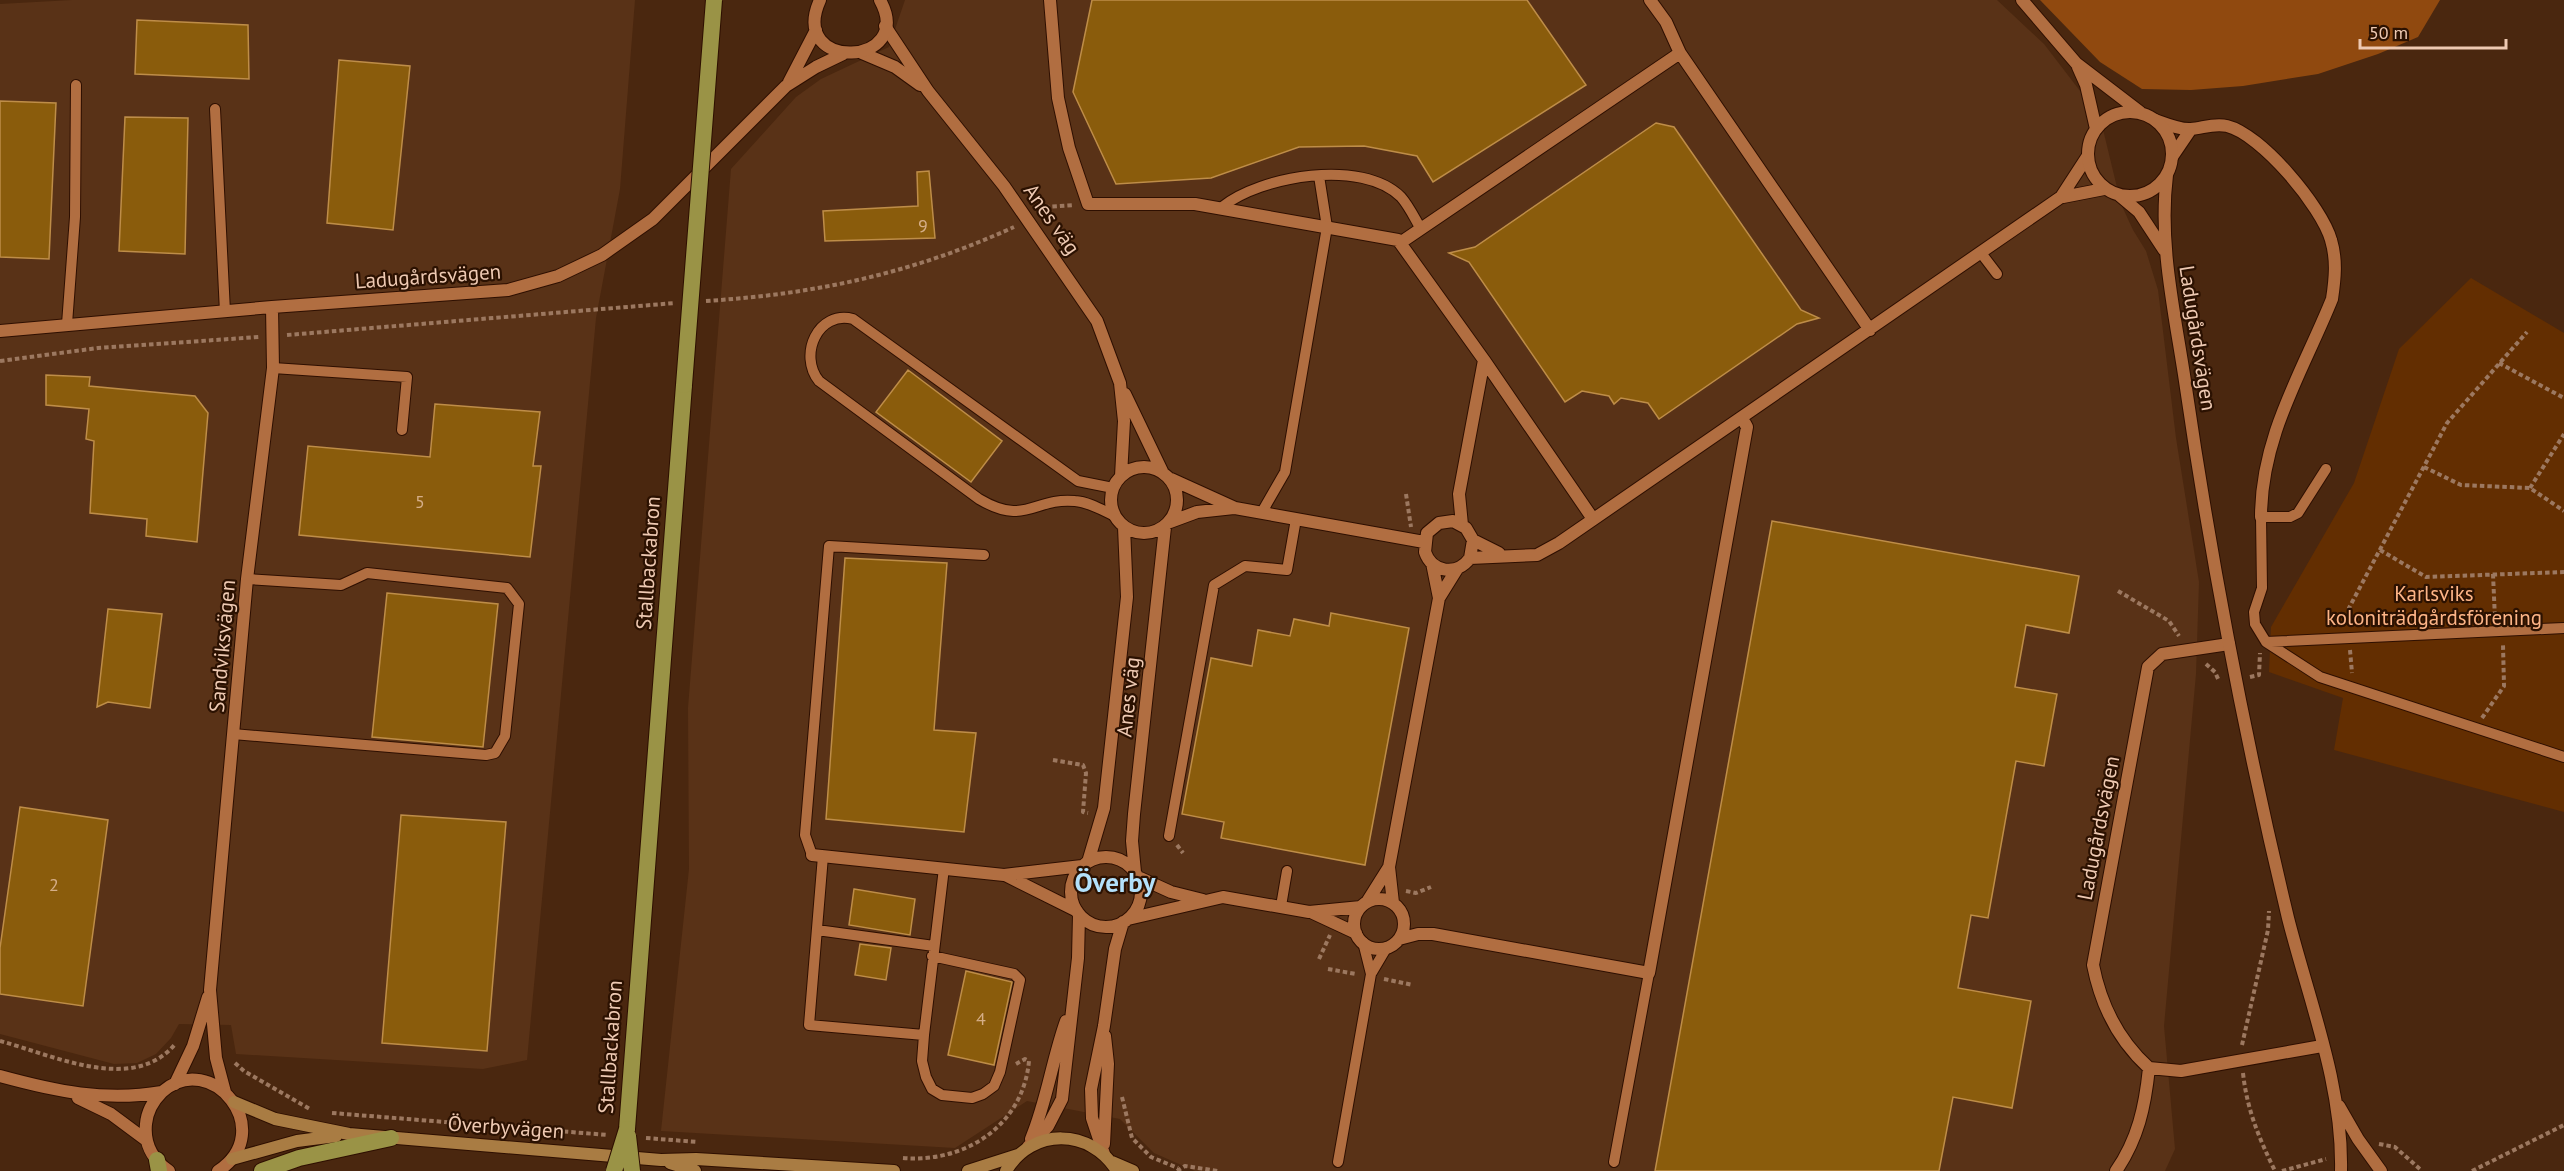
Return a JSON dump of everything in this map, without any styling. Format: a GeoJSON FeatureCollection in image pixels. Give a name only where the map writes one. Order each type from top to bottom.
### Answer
{"type":"FeatureCollection","features":[{"type":"Feature","properties":{"kind":"highway","name":"Stallbackabron"},"geometry":{"type":"LineString","coordinates":[[626,1134],[714,0]]}},
{"type":"Feature","properties":{"kind":"highway"},"geometry":{"type":"LineString","coordinates":[[614,1171],[626,1134]]}},
{"type":"Feature","properties":{"kind":"highway"},"geometry":{"type":"LineString","coordinates":[[623,1171],[626,1134]]}},
{"type":"Feature","properties":{"kind":"highway"},"geometry":{"type":"LineString","coordinates":[[626,1134],[632,1171]]}},
{"type":"Feature","properties":{"kind":"highway"},"geometry":{"type":"LineString","coordinates":[[262,1171],[299,1158],[391,1138]]}},
{"type":"Feature","properties":{"kind":"main road","name":"Överbyvägen"},"geometry":{"type":"LineString","coordinates":[[234,1102],[275,1119],[349,1134],[661,1160],[706,1159],[894,1171]]}},
{"type":"Feature","properties":{"kind":"main road","name":"Överbyvägen"},"geometry":{"type":"LineString","coordinates":[[232,1159],[297,1141],[349,1134]]}},
{"type":"Feature","properties":{"kind":"main road"},"geometry":{"type":"LineString","coordinates":[[968,1171],[1023,1151],[1044,1140],[1063,1137],[1081,1140],[1111,1162],[1133,1171]]}},
{"type":"Feature","properties":{"kind":"main road"},"geometry":{"type":"LineString","coordinates":[[1006,1171],[1023,1151]]}},
{"type":"Feature","properties":{"kind":"main road","name":"Överbyvägen"},"geometry":{"type":"LineString","coordinates":[[661,1160],[695,1171]]}},
{"type":"Feature","properties":{"kind":"street"},"geometry":{"type":"LineString","coordinates":[[820,0],[815,17],[816,30],[823,42],[843,54],[862,53],[877,43],[885,26],[884,3]]}},
{"type":"Feature","properties":{"kind":"street"},"geometry":{"type":"LineString","coordinates":[[1050,0],[1058,98],[1069,148],[1088,204],[1195,204],[1222,207],[1398,240],[1593,519]]}},
{"type":"Feature","properties":{"kind":"street"},"geometry":{"type":"LineString","coordinates":[[1650,0],[1666,22],[1680,53],[1870,330]]}},
{"type":"Feature","properties":{"kind":"street"},"geometry":{"type":"LineString","coordinates":[[2022,0],[2076,63],[2141,113],[2155,120],[2191,129],[2202,125],[2227,126],[2254,140],[2273,156],[2301,191],[2331,238],[2336,277],[2332,299],[2272,437],[2261,490],[2261,517]]}},
{"type":"Feature","properties":{"kind":"street","name":"Anes väg"},"geometry":{"type":"LineString","coordinates":[[885,26],[928,91],[1004,186],[1097,321],[1120,383],[1146,442],[1166,475]]}},
{"type":"Feature","properties":{"kind":"street","name":"Ladugårdsvägen"},"geometry":{"type":"LineString","coordinates":[[786,86],[816,30]]}},
{"type":"Feature","properties":{"kind":"street","name":"Anes väg"},"geometry":{"type":"LineString","coordinates":[[862,53],[895,67],[928,91]]}},
{"type":"Feature","properties":{"kind":"street"},"geometry":{"type":"LineString","coordinates":[[1400,243],[1680,53]]}},
{"type":"Feature","properties":{"kind":"street","name":"Ladugårdsvägen"},"geometry":{"type":"LineString","coordinates":[[0,331],[272,307],[508,290],[558,276],[602,255],[653,219],[786,86],[816,67],[843,54]]}},
{"type":"Feature","properties":{"kind":"street"},"geometry":{"type":"LineString","coordinates":[[2076,63],[2086,86],[2096,129]]}},
{"type":"Feature","properties":{"kind":"street"},"geometry":{"type":"LineString","coordinates":[[1433,934],[1403,916],[1393,903],[1389,867],[1439,598],[1457,569],[1470,558],[1537,555],[1593,519],[2061,197],[2087,157],[2091,138],[2096,129],[2116,114],[2141,113]]}},
{"type":"Feature","properties":{"kind":"street"},"geometry":{"type":"LineString","coordinates":[[2155,120],[2166,133],[2172,157]]}},
{"type":"Feature","properties":{"kind":"street"},"geometry":{"type":"LineString","coordinates":[[2087,157],[2092,174],[2104,189],[2120,196],[2147,193],[2167,175],[2172,157],[2191,129]]}},
{"type":"Feature","properties":{"kind":"street","name":"Ladugårdsvägen"},"geometry":{"type":"LineString","coordinates":[[2167,175],[2165,251],[2202,497],[2254,777],[2337,1102],[2341,1171]]}},
{"type":"Feature","properties":{"kind":"street"},"geometry":{"type":"LineString","coordinates":[[2061,197],[2104,189]]}},
{"type":"Feature","properties":{"kind":"street","name":"Ladugårdsvägen"},"geometry":{"type":"LineString","coordinates":[[2120,196],[2153,230],[2165,251]]}},
{"type":"Feature","properties":{"kind":"street","name":"Sandviksvägen"},"geometry":{"type":"LineString","coordinates":[[225,1092],[216,1058],[210,990],[248,579],[273,368],[272,307]]}},
{"type":"Feature","properties":{"kind":"street"},"geometry":{"type":"LineString","coordinates":[[1484,360],[1459,495],[1462,525],[1473,540],[1506,555]]}},
{"type":"Feature","properties":{"kind":"street","name":"Anes väg"},"geometry":{"type":"LineString","coordinates":[[1120,383],[1124,421],[1121,476]]}},
{"type":"Feature","properties":{"kind":"street"},"geometry":{"type":"LineString","coordinates":[[1004,875],[1100,926],[1112,926],[1204,900],[1238,898],[1309,912],[1359,937],[1372,947],[1387,947],[1399,939],[1418,934],[1433,934],[1649,973],[1747,427],[1742,418]]}},
{"type":"Feature","properties":{"kind":"street"},"geometry":{"type":"LineString","coordinates":[[1235,508],[1145,466],[1121,476],[1113,488],[1112,507],[1115,516],[1124,527],[1144,534],[1197,512],[1235,508],[1424,542]]}},
{"type":"Feature","properties":{"kind":"street"},"geometry":{"type":"LineString","coordinates":[[1166,475],[1178,501],[1167,525]]}},
{"type":"Feature","properties":{"kind":"street"},"geometry":{"type":"LineString","coordinates":[[1439,598],[1424,542],[1427,533],[1439,523],[1459,495]]}},
{"type":"Feature","properties":{"kind":"street"},"geometry":{"type":"LineString","coordinates":[[1439,523],[1449,521],[1462,525]]}},
{"type":"Feature","properties":{"kind":"street","name":"Anes väg"},"geometry":{"type":"LineString","coordinates":[[1137,875],[1132,841],[1134,814],[1167,525]]}},
{"type":"Feature","properties":{"kind":"street","name":"Anes väg"},"geometry":{"type":"LineString","coordinates":[[1085,864],[1104,808],[1127,597],[1124,527]]}},
{"type":"Feature","properties":{"kind":"street"},"geometry":{"type":"LineString","coordinates":[[1470,558],[1473,540]]}},
{"type":"Feature","properties":{"kind":"street"},"geometry":{"type":"LineString","coordinates":[[1431,563],[1443,570],[1457,569]]}},
{"type":"Feature","properties":{"kind":"street","name":"Ladugårdsvägen"},"geometry":{"type":"LineString","coordinates":[[2148,1068],[2128,1049],[2109,1017],[2098,989],[2093,965],[2148,667],[2162,654],[2229,644]]}},
{"type":"Feature","properties":{"kind":"street"},"geometry":{"type":"LineString","coordinates":[[818,856],[1004,875],[1085,864],[1108,857],[1128,864],[1137,875],[1141,886],[1139,904],[1126,921],[1115,950],[1104,1026],[1108,1064],[1111,1162]]}},
{"type":"Feature","properties":{"kind":"street"},"geometry":{"type":"LineString","coordinates":[[1023,1151],[1042,1110],[1058,1044],[1072,1006],[1078,958],[1078,913],[1071,896],[1071,887],[1085,864]]}},
{"type":"Feature","properties":{"kind":"street"},"geometry":{"type":"LineString","coordinates":[[1359,937],[1355,921],[1389,867]]}},
{"type":"Feature","properties":{"kind":"street"},"geometry":{"type":"LineString","coordinates":[[1137,875],[1171,892],[1204,900]]}},
{"type":"Feature","properties":{"kind":"street"},"geometry":{"type":"LineString","coordinates":[[1309,912],[1364,905],[1382,899],[1393,903]]}},
{"type":"Feature","properties":{"kind":"street"},"geometry":{"type":"LineString","coordinates":[[1399,939],[1403,928],[1403,916]]}},
{"type":"Feature","properties":{"kind":"street","name":"Sandviksvägen"},"geometry":{"type":"LineString","coordinates":[[176,1084],[198,1029],[210,990]]}},
{"type":"Feature","properties":{"kind":"street"},"geometry":{"type":"LineString","coordinates":[[2116,1171],[2130,1150],[2140,1125],[2148,1068],[2181,1071],[2322,1046]]}},
{"type":"Feature","properties":{"kind":"street"},"geometry":{"type":"LineString","coordinates":[[0,1076],[66,1093],[115,1098],[162,1092],[176,1084],[190,1081],[205,1082],[225,1092],[234,1102],[241,1116],[242,1131],[239,1146],[232,1159],[218,1171]]}},
{"type":"Feature","properties":{"kind":"street"},"geometry":{"type":"LineString","coordinates":[[146,1140],[148,1114],[162,1092]]}},
{"type":"Feature","properties":{"kind":"street"},"geometry":{"type":"LineString","coordinates":[[66,1093],[111,1114],[146,1140],[162,1167]]}},
{"type":"Feature","properties":{"kind":"street","name":"Ladugårdsvägen"},"geometry":{"type":"LineString","coordinates":[[2337,1102],[2380,1171]]}},
{"type":"Feature","properties":{"kind":"lane"},"geometry":{"type":"LineString","coordinates":[[67,324],[75,217],[76,84]]}},
{"type":"Feature","properties":{"kind":"lane"},"geometry":{"type":"LineString","coordinates":[[215,109],[225,312]]}},
{"type":"Feature","properties":{"kind":"lane"},"geometry":{"type":"LineString","coordinates":[[1222,207],[1235,196],[1252,189],[1337,174],[1369,179],[1388,188],[1401,197],[1421,229]]}},
{"type":"Feature","properties":{"kind":"lane"},"geometry":{"type":"LineString","coordinates":[[1262,512],[1285,472],[1328,227],[1319,176]]}},
{"type":"Feature","properties":{"kind":"lane"},"geometry":{"type":"LineString","coordinates":[[1981,253],[1997,274]]}},
{"type":"Feature","properties":{"kind":"lane"},"geometry":{"type":"LineString","coordinates":[[1113,488],[1078,481],[853,319],[843,316],[828,321],[817,333],[810,348],[809,361],[812,372],[819,381],[993,508],[1015,512],[1058,501],[1076,501],[1115,516]]}},
{"type":"Feature","properties":{"kind":"lane"},"geometry":{"type":"LineString","coordinates":[[273,368],[407,377],[402,430]]}},
{"type":"Feature","properties":{"kind":"lane"},"geometry":{"type":"LineString","coordinates":[[2326,469],[2298,513],[2290,517],[2261,517],[2262,588],[2254,612],[2255,624],[2266,642],[2320,677],[2564,757]]}},
{"type":"Feature","properties":{"kind":"lane"},"geometry":{"type":"LineString","coordinates":[[1169,836],[1214,585],[1245,566],[1287,570],[1296,519]]}},
{"type":"Feature","properties":{"kind":"lane"},"geometry":{"type":"LineString","coordinates":[[924,1035],[809,1025],[817,930],[818,856],[806,835],[829,546],[984,555]]}},
{"type":"Feature","properties":{"kind":"lane"},"geometry":{"type":"LineString","coordinates":[[234,734],[486,755],[495,753],[505,736],[519,603],[507,588],[367,573],[341,585],[248,579]]}},
{"type":"Feature","properties":{"kind":"lane"},"geometry":{"type":"LineString","coordinates":[[2266,642],[2564,628]]}},
{"type":"Feature","properties":{"kind":"lane"},"geometry":{"type":"LineString","coordinates":[[817,930],[933,951],[1014,974],[1020,980],[1002,1064],[994,1086],[983,1094],[972,1098],[942,1095],[932,1089],[922,1061],[933,951],[944,868]]}},
{"type":"Feature","properties":{"kind":"lane"},"geometry":{"type":"LineString","coordinates":[[1281,906],[1287,872]]}},
{"type":"Feature","properties":{"kind":"lane"},"geometry":{"type":"LineString","coordinates":[[1359,937],[1371,974]]}},
{"type":"Feature","properties":{"kind":"lane"},"geometry":{"type":"LineString","coordinates":[[1338,1162],[1371,974],[1387,947]]}},
{"type":"Feature","properties":{"kind":"lane"},"geometry":{"type":"LineString","coordinates":[[1614,1162],[1649,973]]}},
{"type":"Feature","properties":{"kind":"path"},"geometry":{"type":"LineString","coordinates":[[2353,689],[2349,608],[2447,423],[2527,332]]}},
{"type":"Feature","properties":{"kind":"path"},"geometry":{"type":"LineString","coordinates":[[0,361],[98,348],[272,336]]}},
{"type":"Feature","properties":{"kind":"path"},"geometry":{"type":"LineString","coordinates":[[2499,363],[2564,398]]}},
{"type":"Feature","properties":{"kind":"path"},"geometry":{"type":"LineString","coordinates":[[2530,488],[2564,434]]}},
{"type":"Feature","properties":{"kind":"path"},"geometry":{"type":"LineString","coordinates":[[2424,467],[2462,485],[2530,488],[2564,511]]}},
{"type":"Feature","properties":{"kind":"path"},"geometry":{"type":"LineString","coordinates":[[1406,494],[1412,522],[1408,539]]}},
{"type":"Feature","properties":{"kind":"path"},"geometry":{"type":"LineString","coordinates":[[2379,550],[2426,577],[2564,572]]}},
{"type":"Feature","properties":{"kind":"path"},"geometry":{"type":"LineString","coordinates":[[2474,728],[2504,686],[2493,574]]}},
{"type":"Feature","properties":{"kind":"path"},"geometry":{"type":"LineString","coordinates":[[2236,679],[2259,675],[2260,647],[2266,642]]}},
{"type":"Feature","properties":{"kind":"path"},"geometry":{"type":"LineString","coordinates":[[2268,908],[2268,930],[2241,1050],[2246,1102],[2275,1171]]}},
{"type":"Feature","properties":{"kind":"path"},"geometry":{"type":"LineString","coordinates":[[0,1041],[112,1071],[149,1064],[175,1044],[182,1031],[198,1029]]}},
{"type":"Feature","properties":{"kind":"path"},"geometry":{"type":"LineString","coordinates":[[231,1058],[243,1071],[314,1110]]}},
{"type":"Feature","properties":{"kind":"path"},"geometry":{"type":"LineString","coordinates":[[896,1157],[920,1159],[954,1154],[976,1144],[995,1130],[1018,1103],[1028,1078],[1029,1061],[1025,1059],[1011,1066],[1002,1064]]}},
{"type":"Feature","properties":{"kind":"path"},"geometry":{"type":"LineString","coordinates":[[320,1112],[626,1134],[708,1143]]}},
{"type":"Feature","properties":{"kind":"path"},"geometry":{"type":"LineString","coordinates":[[2472,1171],[2564,1125]]}},
{"type":"Feature","properties":{"kind":"path"},"geometry":{"type":"LineString","coordinates":[[1177,1171],[1185,1166],[1218,1171]]}},
{"type":"Feature","properties":{"kind":"shaded area"},"geometry":{"type":"Polygon","coordinates":[[[72,0],[635,0],[620,189],[596,318],[527,1060],[483,1069],[236,1054],[231,1025],[179,1024],[171,1038],[156,1054],[137,1063],[114,1064],[0,1034],[0,4],[72,0]]]}},
{"type":"Feature","properties":{"kind":"shaded area"},"geometry":{"type":"Polygon","coordinates":[[[905,0],[1997,0],[2044,44],[2100,117],[2121,204],[2146,251],[2158,290],[2176,438],[2199,582],[2196,674],[2164,1026],[2175,1149],[2165,1171],[1195,1171],[1154,1153],[1120,1119],[1027,1101],[955,1148],[661,1131],[689,869],[688,708],[731,169],[796,97],[821,79],[889,47],[905,0]]]}},
{"type":"Feature","properties":{"kind":"shaded area"},"geometry":{"type":"Polygon","coordinates":[[[2040,0],[2440,0],[2418,37],[2378,54],[2318,74],[2243,86],[2191,90],[2142,89],[2100,62],[2040,0]]]}},
{"type":"Feature","properties":{"kind":"green space","name":"Karlsviks koloniträdgårdsförening"},"geometry":{"type":"Polygon","coordinates":[[[2471,278],[2564,333],[2564,812],[2334,750],[2343,698],[2269,672],[2271,627],[2354,483],[2399,349],[2471,278]]]}},
{"type":"Feature","properties":{"kind":"building"},"geometry":{"type":"Polygon","coordinates":[[[1092,0],[1527,0],[1586,85],[1433,182],[1417,156],[1364,146],[1299,147],[1211,178],[1116,184],[1073,92],[1092,0]]]}},
{"type":"Feature","properties":{"kind":"building"},"geometry":{"type":"Polygon","coordinates":[[[137,20],[248,25],[249,79],[135,74],[137,20]]]}},
{"type":"Feature","properties":{"kind":"building"},"geometry":{"type":"Polygon","coordinates":[[[339,60],[410,66],[393,230],[327,223],[339,60]]]}},
{"type":"Feature","properties":{"kind":"building"},"geometry":{"type":"Polygon","coordinates":[[[0,101],[56,103],[49,259],[0,257],[0,101]]]}},
{"type":"Feature","properties":{"kind":"building"},"geometry":{"type":"Polygon","coordinates":[[[125,117],[188,118],[185,254],[119,251],[125,117]]]}},
{"type":"Feature","properties":{"kind":"building"},"geometry":{"type":"Polygon","coordinates":[[[1656,123],[1674,127],[1801,310],[1819,318],[1797,324],[1659,419],[1648,403],[1621,398],[1614,404],[1609,396],[1582,391],[1565,402],[1469,262],[1449,253],[1475,247],[1656,123]]]}},
{"type":"Feature","properties":{"kind":"building"},"geometry":{"type":"Polygon","coordinates":[[[929,171],[935,238],[825,241],[823,211],[918,206],[917,172],[929,171]]]}},
{"type":"Feature","properties":{"kind":"building"},"geometry":{"type":"Polygon","coordinates":[[[908,370],[1002,441],[971,482],[876,412],[908,370]]]}},
{"type":"Feature","properties":{"kind":"building"},"geometry":{"type":"Polygon","coordinates":[[[46,375],[90,377],[89,386],[195,396],[208,413],[197,542],[146,536],[147,519],[90,513],[94,441],[86,439],[89,409],[46,405],[46,375]]]}},
{"type":"Feature","properties":{"kind":"building"},"geometry":{"type":"Polygon","coordinates":[[[435,404],[540,412],[533,466],[541,466],[530,557],[299,535],[308,446],[430,457],[435,404]]]}},
{"type":"Feature","properties":{"kind":"building"},"geometry":{"type":"Polygon","coordinates":[[[1772,521],[2079,576],[2069,633],[2026,625],[2015,687],[2057,694],[2044,766],[2016,761],[1988,918],[1971,915],[1958,988],[2031,1001],[2012,1108],[1953,1097],[1939,1171],[1655,1171],[1772,521]]]}},
{"type":"Feature","properties":{"kind":"building"},"geometry":{"type":"Polygon","coordinates":[[[845,558],[947,563],[934,730],[976,733],[964,832],[826,819],[845,558]]]}},
{"type":"Feature","properties":{"kind":"building"},"geometry":{"type":"Polygon","coordinates":[[[387,593],[498,604],[483,747],[372,737],[387,593]]]}},
{"type":"Feature","properties":{"kind":"building"},"geometry":{"type":"Polygon","coordinates":[[[108,609],[162,614],[150,708],[108,702],[97,707],[108,609]]]}},
{"type":"Feature","properties":{"kind":"building"},"geometry":{"type":"Polygon","coordinates":[[[1331,613],[1409,628],[1365,865],[1221,838],[1224,822],[1182,814],[1211,658],[1252,666],[1258,630],[1290,636],[1294,619],[1329,626],[1331,613]]]}},
{"type":"Feature","properties":{"kind":"building"},"geometry":{"type":"Polygon","coordinates":[[[20,807],[108,820],[83,1006],[0,994],[0,948],[20,807]]]}},
{"type":"Feature","properties":{"kind":"building"},"geometry":{"type":"Polygon","coordinates":[[[401,815],[506,822],[487,1051],[382,1043],[401,815]]]}},
{"type":"Feature","properties":{"kind":"building"},"geometry":{"type":"Polygon","coordinates":[[[854,889],[915,899],[910,935],[849,925],[854,889]]]}},
{"type":"Feature","properties":{"kind":"building"},"geometry":{"type":"Polygon","coordinates":[[[860,944],[891,948],[886,980],[855,975],[860,944]]]}},
{"type":"Feature","properties":{"kind":"building"},"geometry":{"type":"Polygon","coordinates":[[[966,971],[1012,982],[994,1065],[948,1055],[966,971]]]}},
{"type":"Feature","properties":{"kind":"district","name":"Överby"},"geometry":{"type":"Point","coordinates":[1115,882]}}]}
